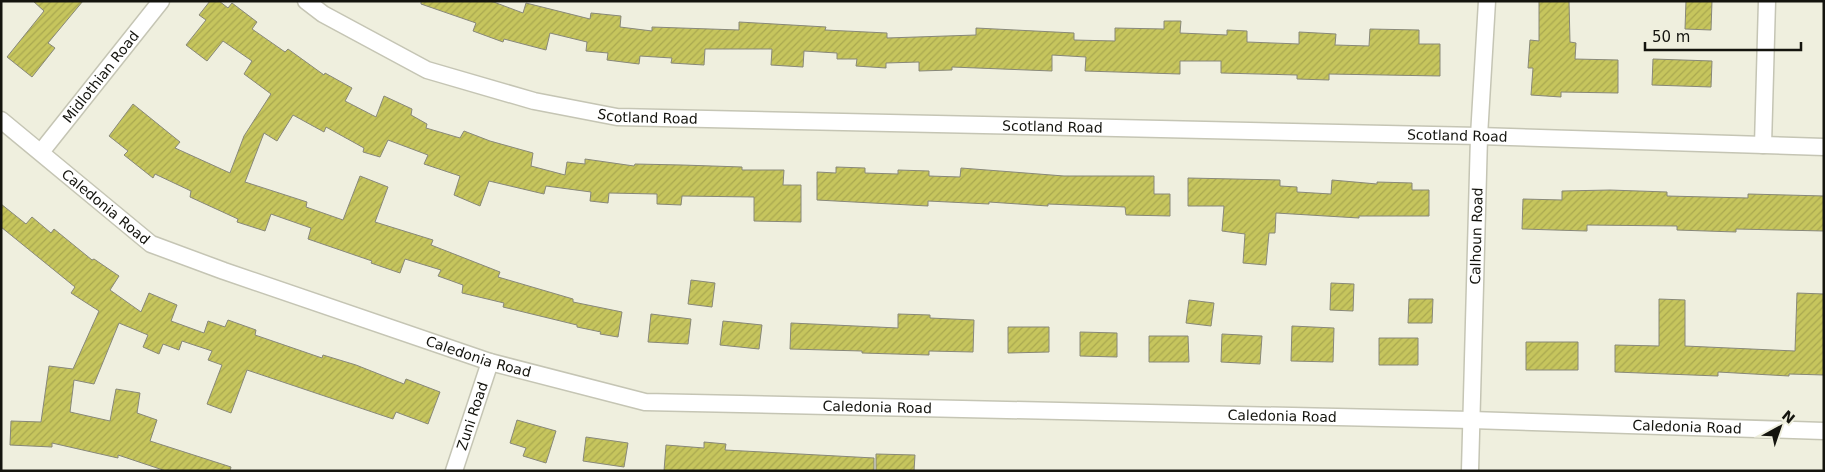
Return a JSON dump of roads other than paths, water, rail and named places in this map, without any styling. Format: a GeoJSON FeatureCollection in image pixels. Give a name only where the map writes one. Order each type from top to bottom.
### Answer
{"type":"FeatureCollection","features":[{"type":"Feature","properties":{"kind":"street","name":"Midlothian Road"},"geometry":{"type":"LineString","coordinates":[[41,152],[161,1]]}},
{"type":"Feature","properties":{"kind":"street","name":"Scotland Road"},"geometry":{"type":"LineString","coordinates":[[306,1],[323,14],[427,70],[534,101],[617,118],[1480,136],[1824,147]]}},
{"type":"Feature","properties":{"kind":"street","name":"Calhoun Road"},"geometry":{"type":"LineString","coordinates":[[1470,471],[1480,136],[1487,1]]}},
{"type":"Feature","properties":{"kind":"street"},"geometry":{"type":"LineString","coordinates":[[1763,145],[1767,1]]}},
{"type":"Feature","properties":{"kind":"street","name":"Caledonia Road"},"geometry":{"type":"LineString","coordinates":[[1,120],[151,244],[224,271],[490,362],[646,402],[1471,420],[1824,431]]}},
{"type":"Feature","properties":{"kind":"street","name":"Zuni Road"},"geometry":{"type":"LineString","coordinates":[[454,471],[490,362]]}}]}
